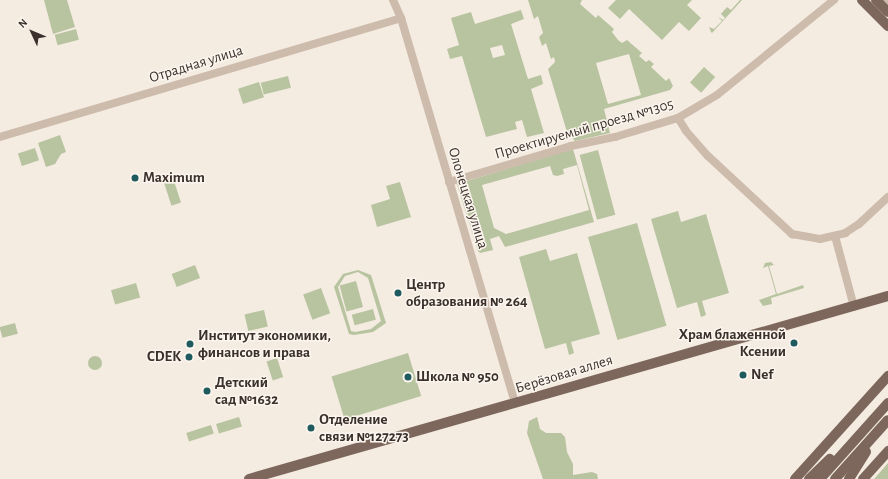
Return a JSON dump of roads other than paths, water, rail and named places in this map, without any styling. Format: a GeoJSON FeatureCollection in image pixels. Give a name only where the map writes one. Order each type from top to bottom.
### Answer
{"type":"FeatureCollection","features":[{"type":"Feature","properties":{"kind":"main road"},"geometry":{"type":"LineString","coordinates":[[862,0],[888,26]]}},
{"type":"Feature","properties":{"kind":"main road"},"geometry":{"type":"LineString","coordinates":[[876,0],[888,12]]}},
{"type":"Feature","properties":{"kind":"main road","name":"Берёзовая аллея"},"geometry":{"type":"LineString","coordinates":[[249,479],[854,307],[888,296]]}},
{"type":"Feature","properties":{"kind":"main road"},"geometry":{"type":"LineString","coordinates":[[795,479],[888,376]]}},
{"type":"Feature","properties":{"kind":"main road"},"geometry":{"type":"LineString","coordinates":[[820,479],[888,403]]}},
{"type":"Feature","properties":{"kind":"main road"},"geometry":{"type":"LineString","coordinates":[[835,479],[886,421]]}},
{"type":"Feature","properties":{"kind":"main road"},"geometry":{"type":"LineString","coordinates":[[849,479],[886,421]]}},
{"type":"Feature","properties":{"kind":"main road"},"geometry":{"type":"LineString","coordinates":[[809,479],[868,426]]}},
{"type":"Feature","properties":{"kind":"main road"},"geometry":{"type":"LineString","coordinates":[[863,479],[888,451]]}},
{"type":"Feature","properties":{"kind":"street","name":"Олонецкая улица"},"geometry":{"type":"LineString","coordinates":[[393,0],[401,18],[515,404]]}},
{"type":"Feature","properties":{"kind":"street","name":"Проектируемый проезд №1305"},"geometry":{"type":"LineString","coordinates":[[449,182],[571,146],[615,138],[678,118],[717,95],[834,0]]}},
{"type":"Feature","properties":{"kind":"street","name":"Отрадная улица"},"geometry":{"type":"LineString","coordinates":[[0,137],[401,18]]}},
{"type":"Feature","properties":{"kind":"street"},"geometry":{"type":"LineString","coordinates":[[678,118],[686,132],[708,156],[779,225],[792,234],[804,238],[820,239],[835,236],[859,224],[888,197]]}},
{"type":"Feature","properties":{"kind":"street"},"geometry":{"type":"LineString","coordinates":[[835,236],[854,307]]}},
{"type":"Feature","properties":{"kind":"place","name":"Maximum"},"geometry":{"type":"Point","coordinates":[135,178]}},
{"type":"Feature","properties":{"kind":"place","name":"Центр образования № 264"},"geometry":{"type":"Point","coordinates":[398,293]}},
{"type":"Feature","properties":{"kind":"place","name":"Храм блаженной Ксении"},"geometry":{"type":"Point","coordinates":[794,343]}},
{"type":"Feature","properties":{"kind":"place","name":"Институт экономики, финансов и права"},"geometry":{"type":"Point","coordinates":[190,344]}},
{"type":"Feature","properties":{"kind":"place","name":"CDEK"},"geometry":{"type":"Point","coordinates":[189,357]}},
{"type":"Feature","properties":{"kind":"place","name":"Nef"},"geometry":{"type":"Point","coordinates":[743,375]}},
{"type":"Feature","properties":{"kind":"place","name":"Школа № 950"},"geometry":{"type":"Point","coordinates":[408,377]}},
{"type":"Feature","properties":{"kind":"place","name":"Детский сад №1632"},"geometry":{"type":"Point","coordinates":[207,391]}},
{"type":"Feature","properties":{"kind":"place","name":"Отделение связи №127273"},"geometry":{"type":"Point","coordinates":[311,428]}}]}
